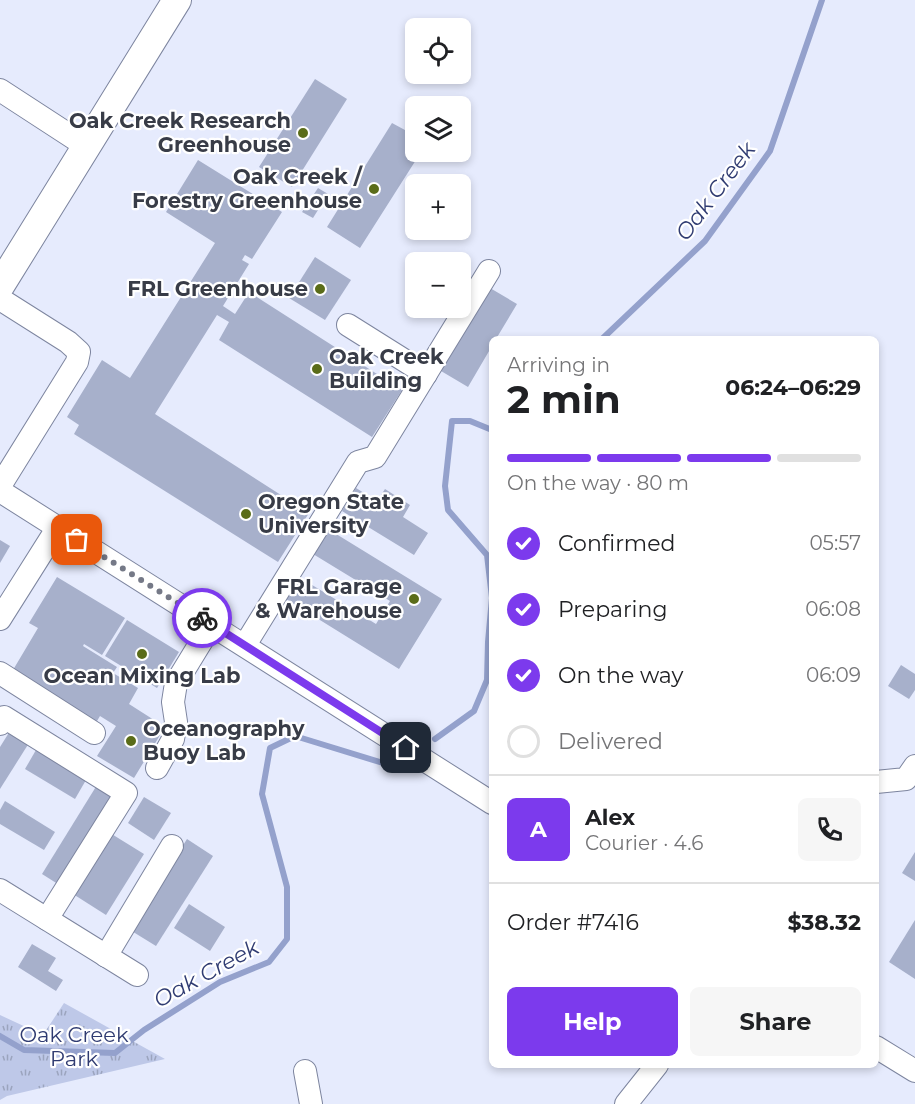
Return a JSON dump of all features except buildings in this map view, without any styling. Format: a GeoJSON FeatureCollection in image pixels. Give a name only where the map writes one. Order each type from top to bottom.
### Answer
{"type":"FeatureCollection","features":[{"type":"Feature","properties":{"kind":"main road"},"geometry":{"type":"LineString","coordinates":[[0,286],[177,0]]}},
{"type":"Feature","properties":{"kind":"street"},"geometry":{"type":"LineString","coordinates":[[0,90],[86,146]]}},
{"type":"Feature","properties":{"kind":"street"},"geometry":{"type":"LineString","coordinates":[[245,645],[358,462],[375,457],[489,271]]}},
{"type":"Feature","properties":{"kind":"street"},"geometry":{"type":"LineString","coordinates":[[0,299],[68,342],[79,352],[77,362],[0,486]]}},
{"type":"Feature","properties":{"kind":"street"},"geometry":{"type":"LineString","coordinates":[[348,325],[426,374]]}},
{"type":"Feature","properties":{"kind":"street"},"geometry":{"type":"LineString","coordinates":[[0,491],[489,801]]}},
{"type":"Feature","properties":{"kind":"street"},"geometry":{"type":"LineString","coordinates":[[0,619],[58,527]]}},
{"type":"Feature","properties":{"kind":"street"},"geometry":{"type":"LineString","coordinates":[[157,768],[173,739],[176,722],[173,702],[176,683],[212,624]]}},
{"type":"Feature","properties":{"kind":"street"},"geometry":{"type":"LineString","coordinates":[[0,673],[94,733]]}},
{"type":"Feature","properties":{"kind":"street"},"geometry":{"type":"LineString","coordinates":[[0,724],[4,717],[126,793],[47,919]]}},
{"type":"Feature","properties":{"kind":"street"},"geometry":{"type":"LineString","coordinates":[[879,782],[906,779],[915,766]]}},
{"type":"Feature","properties":{"kind":"street"},"geometry":{"type":"LineString","coordinates":[[106,956],[172,846]]}},
{"type":"Feature","properties":{"kind":"street"},"geometry":{"type":"LineString","coordinates":[[0,890],[137,975]]}},
{"type":"Feature","properties":{"kind":"street"},"geometry":{"type":"LineString","coordinates":[[879,1049],[915,1071]]}},
{"type":"Feature","properties":{"kind":"street"},"geometry":{"type":"LineString","coordinates":[[626,1104],[655,1068]]}},
{"type":"Feature","properties":{"kind":"street"},"geometry":{"type":"LineString","coordinates":[[305,1071],[311,1104]]}},
{"type":"Feature","properties":{"kind":"green space","name":"Oak Creek Park"},"geometry":{"type":"Polygon","coordinates":[[[64,1003],[165,1059],[7,1096],[0,1100],[0,1015],[43,1035],[64,1003]]]}},
{"type":"Feature","properties":{"kind":"waterway","name":"Oak Creek"},"geometry":{"type":"LineString","coordinates":[[605,336],[705,241],[770,151],[822,0]]}},
{"type":"Feature","properties":{"kind":"waterway","name":"Oak Creek"},"geometry":{"type":"LineString","coordinates":[[489,429],[470,421],[452,421],[445,486],[448,510],[487,555],[489,572]]}},
{"type":"Feature","properties":{"kind":"waterway","name":"Oak Creek"},"geometry":{"type":"LineString","coordinates":[[435,739],[474,711],[487,680],[489,631]]}},
{"type":"Feature","properties":{"kind":"waterway","name":"Oak Creek"},"geometry":{"type":"LineString","coordinates":[[0,1036],[24,1050],[115,1053],[144,1030],[220,982],[269,962],[287,939],[287,887],[262,794],[270,748],[295,736],[396,767]]}},
{"type":"Feature","properties":{"kind":"way so far"},"geometry":{"type":"LineString","coordinates":[[77,540],[202,618]]}},
{"type":"Feature","properties":{"kind":"place","name":"Oak Creek Research Greenhouse"},"geometry":{"type":"Point","coordinates":[303,133]}},
{"type":"Feature","properties":{"kind":"place","name":"Oak Creek / Forestry Greenhouse"},"geometry":{"type":"Point","coordinates":[374,189]}},
{"type":"Feature","properties":{"kind":"place","name":"FRL Greenhouse"},"geometry":{"type":"Point","coordinates":[320,289]}},
{"type":"Feature","properties":{"kind":"place","name":"Oak Creek Building"},"geometry":{"type":"Point","coordinates":[317,369]}},
{"type":"Feature","properties":{"kind":"place","name":"Oregon State University"},"geometry":{"type":"Point","coordinates":[246,514]}},
{"type":"Feature","properties":{"kind":"place","name":"FRL Garage & Warehouse"},"geometry":{"type":"Point","coordinates":[414,599]}},
{"type":"Feature","properties":{"kind":"place","name":"Ocean Mixing Lab"},"geometry":{"type":"Point","coordinates":[142,654]}},
{"type":"Feature","properties":{"kind":"place","name":"Oceanography Buoy Lab"},"geometry":{"type":"Point","coordinates":[131,741]}},
{"type":"Feature","properties":{"kind":"route"},"geometry":{"type":"LineString","coordinates":[[202,618],[406,748]]}}]}
